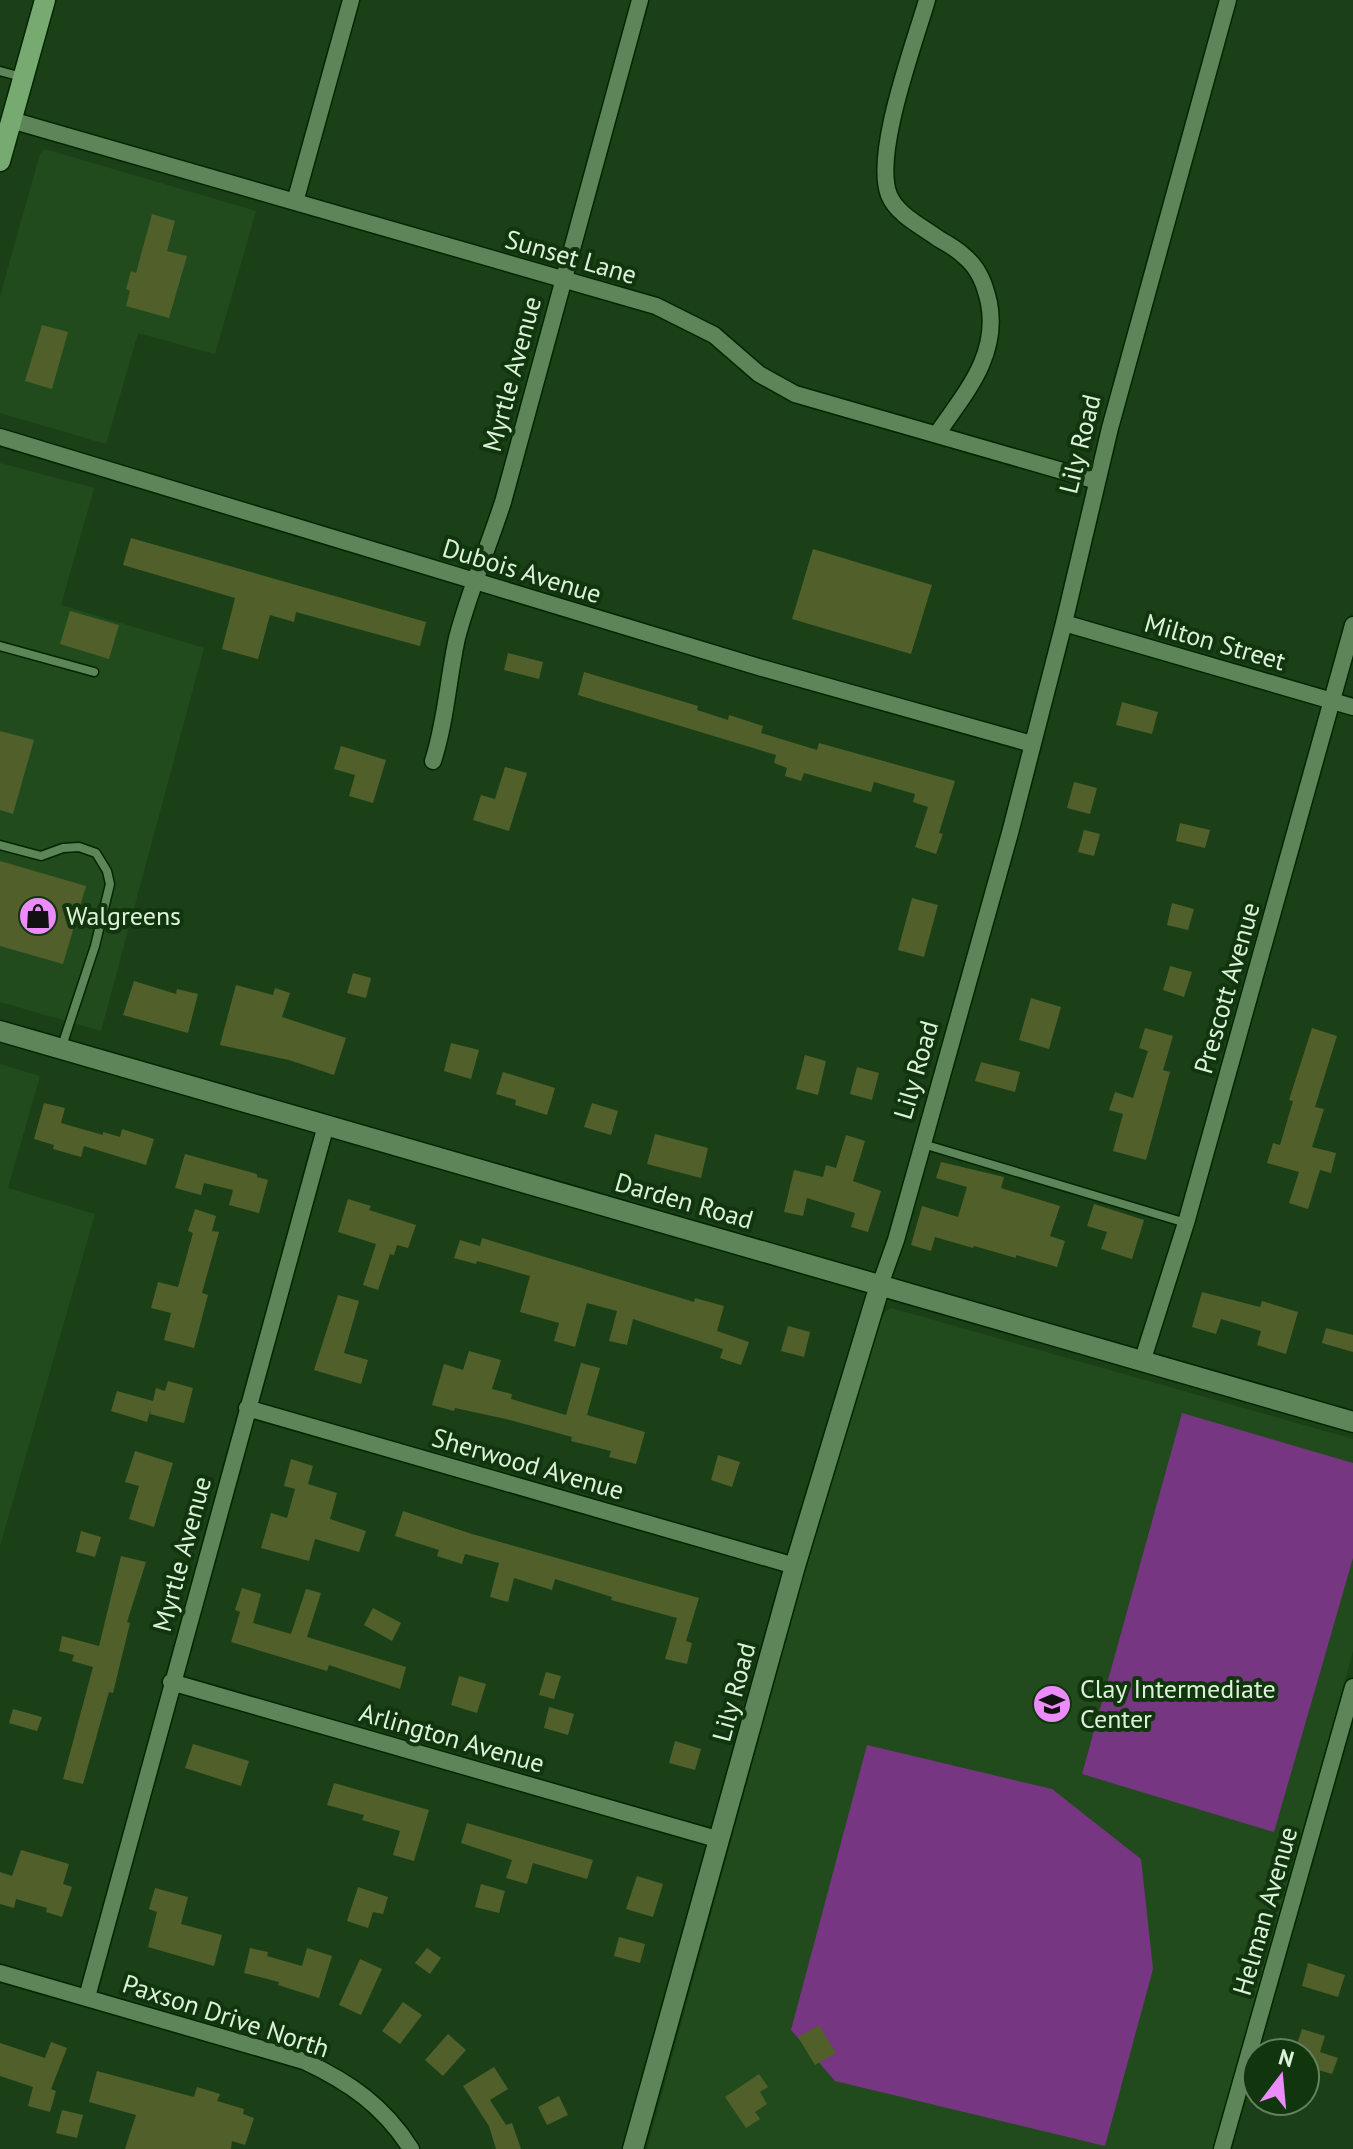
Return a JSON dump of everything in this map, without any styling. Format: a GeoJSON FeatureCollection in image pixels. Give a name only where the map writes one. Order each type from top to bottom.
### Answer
{"type":"FeatureCollection","features":[{"type":"Feature","properties":{"kind":"main road"},"geometry":{"type":"LineString","coordinates":[[0,161],[45,0]]}},
{"type":"Feature","properties":{"kind":"street"},"geometry":{"type":"LineString","coordinates":[[295,202],[351,0]]}},
{"type":"Feature","properties":{"kind":"street","name":"Myrtle Avenue"},"geometry":{"type":"LineString","coordinates":[[433,761],[441,736],[457,640],[474,581],[503,502],[640,0]]}},
{"type":"Feature","properties":{"kind":"street"},"geometry":{"type":"LineString","coordinates":[[927,0],[889,140],[885,179],[890,198],[903,214],[965,257],[978,271],[986,288],[992,321],[990,342],[978,375],[937,434]]}},
{"type":"Feature","properties":{"kind":"street","name":"Lily Road"},"geometry":{"type":"LineString","coordinates":[[633,2149],[795,1566],[896,1240],[974,964],[1163,229],[1228,0]]}},
{"type":"Feature","properties":{"kind":"street","name":"Sunset Lane"},"geometry":{"type":"LineString","coordinates":[[11,120],[656,306],[714,335],[759,374],[795,394],[1097,481]]}},
{"type":"Feature","properties":{"kind":"street","name":"Dubois Avenue"},"geometry":{"type":"LineString","coordinates":[[1,439],[762,668],[1032,744]]}},
{"type":"Feature","properties":{"kind":"street","name":"Milton Street"},"geometry":{"type":"LineString","coordinates":[[1064,623],[1353,707]]}},
{"type":"Feature","properties":{"kind":"street","name":"Prescott Avenue"},"geometry":{"type":"LineString","coordinates":[[1142,1362],[1186,1223],[1353,625]]}},
{"type":"Feature","properties":{"kind":"street","name":"Darden Road"},"geometry":{"type":"LineString","coordinates":[[0,1031],[1353,1422]]}},
{"type":"Feature","properties":{"kind":"street","name":"Myrtle Avenue"},"geometry":{"type":"LineString","coordinates":[[87,1997],[326,1125]]}},
{"type":"Feature","properties":{"kind":"street","name":"Sherwood Avenue"},"geometry":{"type":"LineString","coordinates":[[247,1408],[795,1566]]}},
{"type":"Feature","properties":{"kind":"street","name":"Arlington Avenue"},"geometry":{"type":"LineString","coordinates":[[171,1682],[720,1840]]}},
{"type":"Feature","properties":{"kind":"street","name":"Helman Avenue"},"geometry":{"type":"LineString","coordinates":[[1222,2149],[1353,1687]]}},
{"type":"Feature","properties":{"kind":"street","name":"Paxson Drive North"},"geometry":{"type":"LineString","coordinates":[[0,1973],[282,2054],[314,2066],[364,2094],[382,2109],[411,2149]]}},
{"type":"Feature","properties":{"kind":"lane"},"geometry":{"type":"LineString","coordinates":[[0,71],[23,77]]}},
{"type":"Feature","properties":{"kind":"lane"},"geometry":{"type":"LineString","coordinates":[[0,646],[94,672]]}},
{"type":"Feature","properties":{"kind":"lane"},"geometry":{"type":"LineString","coordinates":[[0,845],[41,856],[63,848],[79,847],[96,853],[107,871],[110,884],[95,946],[61,1049]]}},
{"type":"Feature","properties":{"kind":"lane"},"geometry":{"type":"LineString","coordinates":[[922,1144],[1186,1223]]}},
{"type":"Feature","properties":{"kind":"shaded area"},"geometry":{"type":"Polygon","coordinates":[[[45,149],[256,211],[215,354],[138,333],[106,444],[0,413],[0,296],[40,154],[45,149]]]}},
{"type":"Feature","properties":{"kind":"shaded area"},"geometry":{"type":"Polygon","coordinates":[[[0,463],[94,488],[61,605],[204,648],[101,1031],[0,1002],[0,463]]]}},
{"type":"Feature","properties":{"kind":"shaded area"},"geometry":{"type":"Polygon","coordinates":[[[0,1064],[40,1076],[8,1188],[95,1214],[0,1546],[0,1064]]]}},
{"type":"Feature","properties":{"kind":"shaded area","name":"Clay Intermediate Center"},"geometry":{"type":"Polygon","coordinates":[[[891,1308],[1353,1439],[1353,1651],[1245,2037],[1241,2037],[1241,2052],[1214,2149],[647,2149],[821,1512],[876,1329],[885,1312],[891,1308]]]}},
{"type":"Feature","properties":{"kind":"shaded area"},"geometry":{"type":"Polygon","coordinates":[[[1182,1413],[1353,1463],[1353,1558],[1274,1832],[1082,1774],[1182,1413]]]}},
{"type":"Feature","properties":{"kind":"shaded area"},"geometry":{"type":"Polygon","coordinates":[[[867,1745],[1052,1789],[1141,1859],[1153,1969],[1105,2146],[835,2081],[791,2030],[867,1745]]]}},
{"type":"Feature","properties":{"kind":"building"},"geometry":{"type":"Polygon","coordinates":[[[152,214],[175,221],[167,251],[187,256],[169,318],[126,306],[130,291],[126,289],[131,271],[136,273],[152,214]]]}},
{"type":"Feature","properties":{"kind":"building"},"geometry":{"type":"Polygon","coordinates":[[[42,325],[68,332],[52,389],[25,381],[42,325]]]}},
{"type":"Feature","properties":{"kind":"building"},"geometry":{"type":"Polygon","coordinates":[[[131,538],[426,622],[420,646],[296,612],[294,622],[270,615],[258,659],[222,649],[235,598],[123,565],[131,538]]]}},
{"type":"Feature","properties":{"kind":"building"},"geometry":{"type":"Polygon","coordinates":[[[813,549],[932,585],[911,654],[792,619],[813,549]]]}},
{"type":"Feature","properties":{"kind":"building"},"geometry":{"type":"Polygon","coordinates":[[[70,611],[119,625],[109,659],[60,644],[70,611]]]}},
{"type":"Feature","properties":{"kind":"building"},"geometry":{"type":"Polygon","coordinates":[[[508,653],[543,662],[539,679],[504,670],[508,653]]]}},
{"type":"Feature","properties":{"kind":"building"},"geometry":{"type":"Polygon","coordinates":[[[584,672],[698,706],[697,710],[728,720],[729,715],[763,726],[761,733],[817,750],[819,743],[955,781],[936,854],[915,847],[928,807],[913,802],[915,794],[874,782],[871,792],[804,773],[801,781],[785,776],[787,768],[774,763],[776,755],[578,695],[584,672]]]}},
{"type":"Feature","properties":{"kind":"building"},"geometry":{"type":"Polygon","coordinates":[[[1122,702],[1158,712],[1152,734],[1116,725],[1122,702]]]}},
{"type":"Feature","properties":{"kind":"building"},"geometry":{"type":"Polygon","coordinates":[[[0,731],[34,740],[13,814],[0,810],[0,731]]]}},
{"type":"Feature","properties":{"kind":"building"},"geometry":{"type":"Polygon","coordinates":[[[341,746],[386,760],[373,803],[349,796],[355,775],[334,769],[341,746]]]}},
{"type":"Feature","properties":{"kind":"building"},"geometry":{"type":"Polygon","coordinates":[[[505,767],[527,773],[509,831],[473,820],[481,795],[495,799],[505,767]]]}},
{"type":"Feature","properties":{"kind":"building"},"geometry":{"type":"Polygon","coordinates":[[[1074,782],[1097,788],[1090,814],[1067,808],[1074,782]]]}},
{"type":"Feature","properties":{"kind":"building"},"geometry":{"type":"Polygon","coordinates":[[[1180,823],[1210,830],[1205,848],[1176,841],[1180,823]]]}},
{"type":"Feature","properties":{"kind":"building"},"geometry":{"type":"Polygon","coordinates":[[[1084,830],[1100,834],[1094,856],[1078,852],[1084,830]]]}},
{"type":"Feature","properties":{"kind":"building","name":"Walgreens"},"geometry":{"type":"Polygon","coordinates":[[[0,861],[86,886],[63,964],[0,946],[0,861]]]}},
{"type":"Feature","properties":{"kind":"building"},"geometry":{"type":"Polygon","coordinates":[[[912,898],[938,905],[924,957],[898,950],[912,898]]]}},
{"type":"Feature","properties":{"kind":"building"},"geometry":{"type":"Polygon","coordinates":[[[1172,903],[1194,909],[1188,930],[1167,925],[1172,903]]]}},
{"type":"Feature","properties":{"kind":"building"},"geometry":{"type":"Polygon","coordinates":[[[1170,966],[1192,972],[1184,997],[1163,990],[1170,966]]]}},
{"type":"Feature","properties":{"kind":"building"},"geometry":{"type":"Polygon","coordinates":[[[353,973],[371,978],[366,998],[347,993],[353,973]]]}},
{"type":"Feature","properties":{"kind":"building"},"geometry":{"type":"Polygon","coordinates":[[[134,981],[176,994],[177,989],[198,994],[188,1033],[123,1015],[134,981]]]}},
{"type":"Feature","properties":{"kind":"building"},"geometry":{"type":"Polygon","coordinates":[[[236,985],[273,995],[275,988],[290,993],[282,1017],[346,1038],[334,1075],[289,1060],[220,1045],[236,985]]]}},
{"type":"Feature","properties":{"kind":"building"},"geometry":{"type":"Polygon","coordinates":[[[1031,998],[1061,1007],[1049,1049],[1019,1040],[1031,998]]]}},
{"type":"Feature","properties":{"kind":"building"},"geometry":{"type":"Polygon","coordinates":[[[1145,1028],[1173,1036],[1163,1070],[1170,1072],[1146,1160],[1113,1151],[1123,1114],[1109,1110],[1115,1092],[1133,1098],[1148,1051],[1139,1048],[1145,1028]]]}},
{"type":"Feature","properties":{"kind":"building"},"geometry":{"type":"Polygon","coordinates":[[[1312,1028],[1337,1036],[1315,1107],[1324,1109],[1312,1147],[1336,1153],[1331,1173],[1320,1170],[1308,1209],[1289,1203],[1299,1172],[1267,1163],[1273,1143],[1280,1145],[1293,1101],[1289,1100],[1312,1028]]]}},
{"type":"Feature","properties":{"kind":"building"},"geometry":{"type":"Polygon","coordinates":[[[451,1043],[479,1050],[471,1079],[444,1071],[451,1043]]]}},
{"type":"Feature","properties":{"kind":"building"},"geometry":{"type":"Polygon","coordinates":[[[805,1055],[826,1061],[818,1095],[796,1089],[805,1055]]]}},
{"type":"Feature","properties":{"kind":"building"},"geometry":{"type":"Polygon","coordinates":[[[981,1062],[1020,1072],[1015,1092],[975,1081],[981,1062]]]}},
{"type":"Feature","properties":{"kind":"building"},"geometry":{"type":"Polygon","coordinates":[[[857,1067],[879,1073],[872,1100],[850,1094],[857,1067]]]}},
{"type":"Feature","properties":{"kind":"building"},"geometry":{"type":"Polygon","coordinates":[[[503,1072],[555,1088],[547,1115],[515,1105],[516,1100],[496,1094],[503,1072]]]}},
{"type":"Feature","properties":{"kind":"building"},"geometry":{"type":"Polygon","coordinates":[[[44,1103],[65,1108],[61,1123],[103,1135],[103,1132],[120,1137],[122,1129],[154,1139],[146,1165],[84,1146],[81,1157],[53,1149],[54,1145],[34,1139],[44,1103]]]}},
{"type":"Feature","properties":{"kind":"building"},"geometry":{"type":"Polygon","coordinates":[[[592,1103],[618,1111],[611,1135],[584,1127],[592,1103]]]}},
{"type":"Feature","properties":{"kind":"building"},"geometry":{"type":"Polygon","coordinates":[[[655,1134],[708,1148],[701,1178],[647,1164],[655,1134]]]}},
{"type":"Feature","properties":{"kind":"building"},"geometry":{"type":"Polygon","coordinates":[[[846,1135],[865,1141],[853,1181],[881,1191],[868,1232],[851,1227],[855,1213],[807,1198],[803,1216],[784,1212],[794,1170],[823,1177],[826,1165],[836,1168],[846,1135]]]}},
{"type":"Feature","properties":{"kind":"building"},"geometry":{"type":"Polygon","coordinates":[[[185,1154],[257,1174],[257,1177],[268,1180],[259,1213],[229,1205],[233,1190],[204,1183],[201,1195],[175,1188],[185,1154]]]}},
{"type":"Feature","properties":{"kind":"building"},"geometry":{"type":"Polygon","coordinates":[[[941,1162],[1004,1177],[1001,1188],[1060,1206],[1050,1236],[1065,1241],[1057,1267],[935,1237],[931,1251],[911,1245],[922,1206],[958,1217],[967,1187],[936,1178],[941,1162]]]}},
{"type":"Feature","properties":{"kind":"building"},"geometry":{"type":"Polygon","coordinates":[[[348,1199],[371,1206],[369,1210],[416,1225],[408,1248],[397,1245],[394,1255],[390,1254],[378,1290],[363,1285],[376,1244],[338,1232],[348,1199]]]}},
{"type":"Feature","properties":{"kind":"building"},"geometry":{"type":"Polygon","coordinates":[[[1094,1204],[1144,1220],[1132,1259],[1101,1249],[1107,1232],[1087,1226],[1094,1204]]]}},
{"type":"Feature","properties":{"kind":"building"},"geometry":{"type":"Polygon","coordinates":[[[195,1209],[216,1216],[212,1231],[219,1232],[202,1293],[208,1295],[194,1348],[164,1340],[171,1313],[151,1308],[158,1282],[178,1287],[193,1233],[188,1231],[195,1209]]]}},
{"type":"Feature","properties":{"kind":"building"},"geometry":{"type":"Polygon","coordinates":[[[482,1238],[694,1302],[695,1298],[724,1306],[717,1331],[749,1342],[741,1365],[720,1358],[723,1349],[633,1319],[627,1345],[609,1341],[617,1311],[587,1303],[575,1347],[554,1341],[559,1323],[520,1312],[530,1276],[454,1258],[460,1240],[480,1246],[482,1238]]]}},
{"type":"Feature","properties":{"kind":"building"},"geometry":{"type":"Polygon","coordinates":[[[1202,1292],[1260,1307],[1262,1301],[1298,1312],[1286,1354],[1257,1345],[1261,1331],[1221,1319],[1216,1334],[1192,1327],[1202,1292]]]}},
{"type":"Feature","properties":{"kind":"building"},"geometry":{"type":"Polygon","coordinates":[[[338,1295],[359,1301],[344,1353],[368,1360],[361,1384],[314,1370],[338,1295]]]}},
{"type":"Feature","properties":{"kind":"building"},"geometry":{"type":"Polygon","coordinates":[[[788,1326],[810,1332],[804,1357],[781,1351],[788,1326]]]}},
{"type":"Feature","properties":{"kind":"building"},"geometry":{"type":"Polygon","coordinates":[[[1326,1328],[1353,1335],[1353,1352],[1322,1343],[1326,1328]]]}},
{"type":"Feature","properties":{"kind":"building"},"geometry":{"type":"Polygon","coordinates":[[[469,1351],[501,1360],[492,1389],[512,1394],[511,1399],[566,1415],[581,1363],[600,1368],[587,1415],[645,1432],[636,1464],[609,1457],[611,1451],[571,1441],[572,1437],[506,1419],[432,1405],[444,1364],[463,1370],[469,1351]]]}},
{"type":"Feature","properties":{"kind":"building"},"geometry":{"type":"Polygon","coordinates":[[[168,1381],[193,1388],[184,1423],[150,1414],[151,1408],[147,1422],[111,1411],[117,1391],[153,1401],[156,1388],[165,1391],[168,1381]]]}},
{"type":"Feature","properties":{"kind":"building"},"geometry":{"type":"Polygon","coordinates":[[[135,1451],[173,1463],[154,1527],[129,1519],[139,1486],[125,1482],[135,1451]]]}},
{"type":"Feature","properties":{"kind":"building"},"geometry":{"type":"Polygon","coordinates":[[[718,1455],[740,1462],[732,1487],[711,1480],[718,1455]]]}},
{"type":"Feature","properties":{"kind":"building"},"geometry":{"type":"Polygon","coordinates":[[[291,1459],[313,1466],[308,1484],[337,1493],[330,1519],[366,1531],[359,1552],[315,1539],[309,1561],[261,1548],[271,1513],[287,1518],[295,1489],[284,1486],[291,1459]]]}},
{"type":"Feature","properties":{"kind":"building"},"geometry":{"type":"Polygon","coordinates":[[[403,1511],[472,1534],[699,1598],[686,1641],[692,1643],[687,1664],[665,1659],[677,1618],[611,1600],[612,1597],[555,1579],[552,1590],[514,1578],[508,1602],[490,1597],[499,1563],[465,1554],[462,1564],[437,1556],[439,1550],[395,1536],[403,1511]]]}},
{"type":"Feature","properties":{"kind":"building"},"geometry":{"type":"Polygon","coordinates":[[[81,1531],[101,1537],[95,1557],[76,1552],[81,1531]]]}},
{"type":"Feature","properties":{"kind":"building"},"geometry":{"type":"Polygon","coordinates":[[[121,1556],[146,1562],[127,1622],[130,1623],[113,1693],[109,1692],[83,1784],[63,1779],[93,1667],[72,1661],[74,1655],[59,1651],[62,1636],[99,1646],[121,1556]]]}},
{"type":"Feature","properties":{"kind":"building"},"geometry":{"type":"Polygon","coordinates":[[[242,1588],[261,1594],[253,1623],[291,1634],[306,1589],[321,1593],[307,1637],[406,1667],[400,1689],[329,1665],[327,1671],[231,1642],[240,1612],[235,1610],[242,1588]]]}},
{"type":"Feature","properties":{"kind":"building"},"geometry":{"type":"Polygon","coordinates":[[[373,1608],[401,1623],[392,1641],[364,1625],[373,1608]]]}},
{"type":"Feature","properties":{"kind":"building"},"geometry":{"type":"Polygon","coordinates":[[[546,1672],[561,1676],[554,1699],[539,1695],[546,1672]]]}},
{"type":"Feature","properties":{"kind":"building"},"geometry":{"type":"Polygon","coordinates":[[[459,1676],[486,1684],[477,1713],[451,1705],[459,1676]]]}},
{"type":"Feature","properties":{"kind":"building"},"geometry":{"type":"Polygon","coordinates":[[[549,1707],[574,1714],[568,1735],[544,1728],[549,1707]]]}},
{"type":"Feature","properties":{"kind":"building"},"geometry":{"type":"Polygon","coordinates":[[[13,1709],[42,1717],[37,1731],[9,1723],[13,1709]]]}},
{"type":"Feature","properties":{"kind":"building"},"geometry":{"type":"Polygon","coordinates":[[[675,1741],[701,1749],[695,1770],[669,1763],[675,1741]]]}},
{"type":"Feature","properties":{"kind":"building"},"geometry":{"type":"Polygon","coordinates":[[[193,1744],[249,1761],[241,1786],[185,1768],[193,1744]]]}},
{"type":"Feature","properties":{"kind":"building"},"geometry":{"type":"Polygon","coordinates":[[[334,1783],[429,1810],[414,1861],[393,1855],[400,1831],[362,1820],[364,1815],[327,1805],[334,1783]]]}},
{"type":"Feature","properties":{"kind":"building"},"geometry":{"type":"Polygon","coordinates":[[[467,1823],[593,1860],[587,1879],[533,1863],[527,1884],[506,1878],[512,1860],[461,1843],[467,1823]]]}},
{"type":"Feature","properties":{"kind":"building"},"geometry":{"type":"Polygon","coordinates":[[[21,1850],[69,1864],[63,1884],[72,1887],[62,1917],[46,1912],[47,1908],[16,1899],[14,1908],[0,1904],[0,1872],[12,1876],[21,1850]]]}},
{"type":"Feature","properties":{"kind":"building"},"geometry":{"type":"Polygon","coordinates":[[[637,1876],[663,1884],[653,1917],[626,1909],[637,1876]]]}},
{"type":"Feature","properties":{"kind":"building"},"geometry":{"type":"Polygon","coordinates":[[[481,1884],[505,1891],[499,1913],[475,1907],[481,1884]]]}},
{"type":"Feature","properties":{"kind":"building"},"geometry":{"type":"Polygon","coordinates":[[[358,1887],[388,1897],[383,1914],[373,1912],[368,1928],[347,1921],[358,1887]]]}},
{"type":"Feature","properties":{"kind":"building"},"geometry":{"type":"Polygon","coordinates":[[[155,1888],[188,1897],[181,1924],[222,1935],[214,1966],[148,1947],[157,1912],[149,1909],[155,1888]]]}},
{"type":"Feature","properties":{"kind":"building"},"geometry":{"type":"Polygon","coordinates":[[[619,1937],[645,1944],[640,1963],[614,1956],[619,1937]]]}},
{"type":"Feature","properties":{"kind":"building"},"geometry":{"type":"Polygon","coordinates":[[[250,1948],[302,1966],[307,1948],[332,1956],[319,1998],[278,1985],[279,1982],[244,1973],[250,1948]]]}},
{"type":"Feature","properties":{"kind":"building"},"geometry":{"type":"Polygon","coordinates":[[[427,1948],[441,1958],[430,1974],[415,1963],[427,1948]]]}},
{"type":"Feature","properties":{"kind":"building"},"geometry":{"type":"Polygon","coordinates":[[[360,1959],[382,1969],[361,2015],[339,2005],[360,1959]]]}},
{"type":"Feature","properties":{"kind":"building"},"geometry":{"type":"Polygon","coordinates":[[[1308,1963],[1345,1975],[1338,1997],[1302,1986],[1308,1963]]]}},
{"type":"Feature","properties":{"kind":"building"},"geometry":{"type":"Polygon","coordinates":[[[403,2002],[422,2015],[400,2044],[382,2031],[403,2002]]]}},
{"type":"Feature","properties":{"kind":"building"},"geometry":{"type":"Polygon","coordinates":[[[819,2025],[836,2053],[815,2065],[798,2037],[819,2025]]]}},
{"type":"Feature","properties":{"kind":"building"},"geometry":{"type":"Polygon","coordinates":[[[1302,2029],[1325,2036],[1321,2049],[1321,2037],[1299,2037],[1302,2029]]]}},
{"type":"Feature","properties":{"kind":"building"},"geometry":{"type":"Polygon","coordinates":[[[448,2034],[466,2050],[443,2076],[425,2060],[448,2034]]]}},
{"type":"Feature","properties":{"kind":"building"},"geometry":{"type":"Polygon","coordinates":[[[51,2042],[67,2048],[51,2089],[56,2091],[50,2112],[28,2106],[33,2087],[0,2076],[0,2043],[45,2058],[51,2042]]]}},
{"type":"Feature","properties":{"kind":"building"},"geometry":{"type":"Polygon","coordinates":[[[1321,2052],[1338,2058],[1332,2074],[1321,2071],[1321,2052]]]}},
{"type":"Feature","properties":{"kind":"building"},"geometry":{"type":"Polygon","coordinates":[[[494,2067],[508,2089],[490,2100],[506,2125],[512,2123],[521,2149],[496,2149],[489,2126],[463,2086],[494,2067]]]}},
{"type":"Feature","properties":{"kind":"building"},"geometry":{"type":"Polygon","coordinates":[[[97,2071],[194,2097],[197,2087],[220,2094],[217,2101],[244,2109],[243,2114],[254,2118],[245,2145],[232,2141],[231,2149],[125,2149],[136,2115],[89,2102],[97,2071]]]}},
{"type":"Feature","properties":{"kind":"building"},"geometry":{"type":"Polygon","coordinates":[[[759,2074],[768,2087],[760,2092],[767,2104],[755,2112],[760,2119],[746,2128],[725,2097],[759,2074]]]}},
{"type":"Feature","properties":{"kind":"building"},"geometry":{"type":"Polygon","coordinates":[[[559,2096],[568,2115],[547,2125],[538,2107],[559,2096]]]}},
{"type":"Feature","properties":{"kind":"building"},"geometry":{"type":"Polygon","coordinates":[[[62,2110],[83,2115],[77,2138],[56,2133],[62,2110]]]}},
{"type":"Feature","properties":{"kind":"place","name":"Walgreens"},"geometry":{"type":"Point","coordinates":[38,916]}},
{"type":"Feature","properties":{"kind":"place","name":"Clay Intermediate Center"},"geometry":{"type":"Point","coordinates":[1052,1704]}}]}
